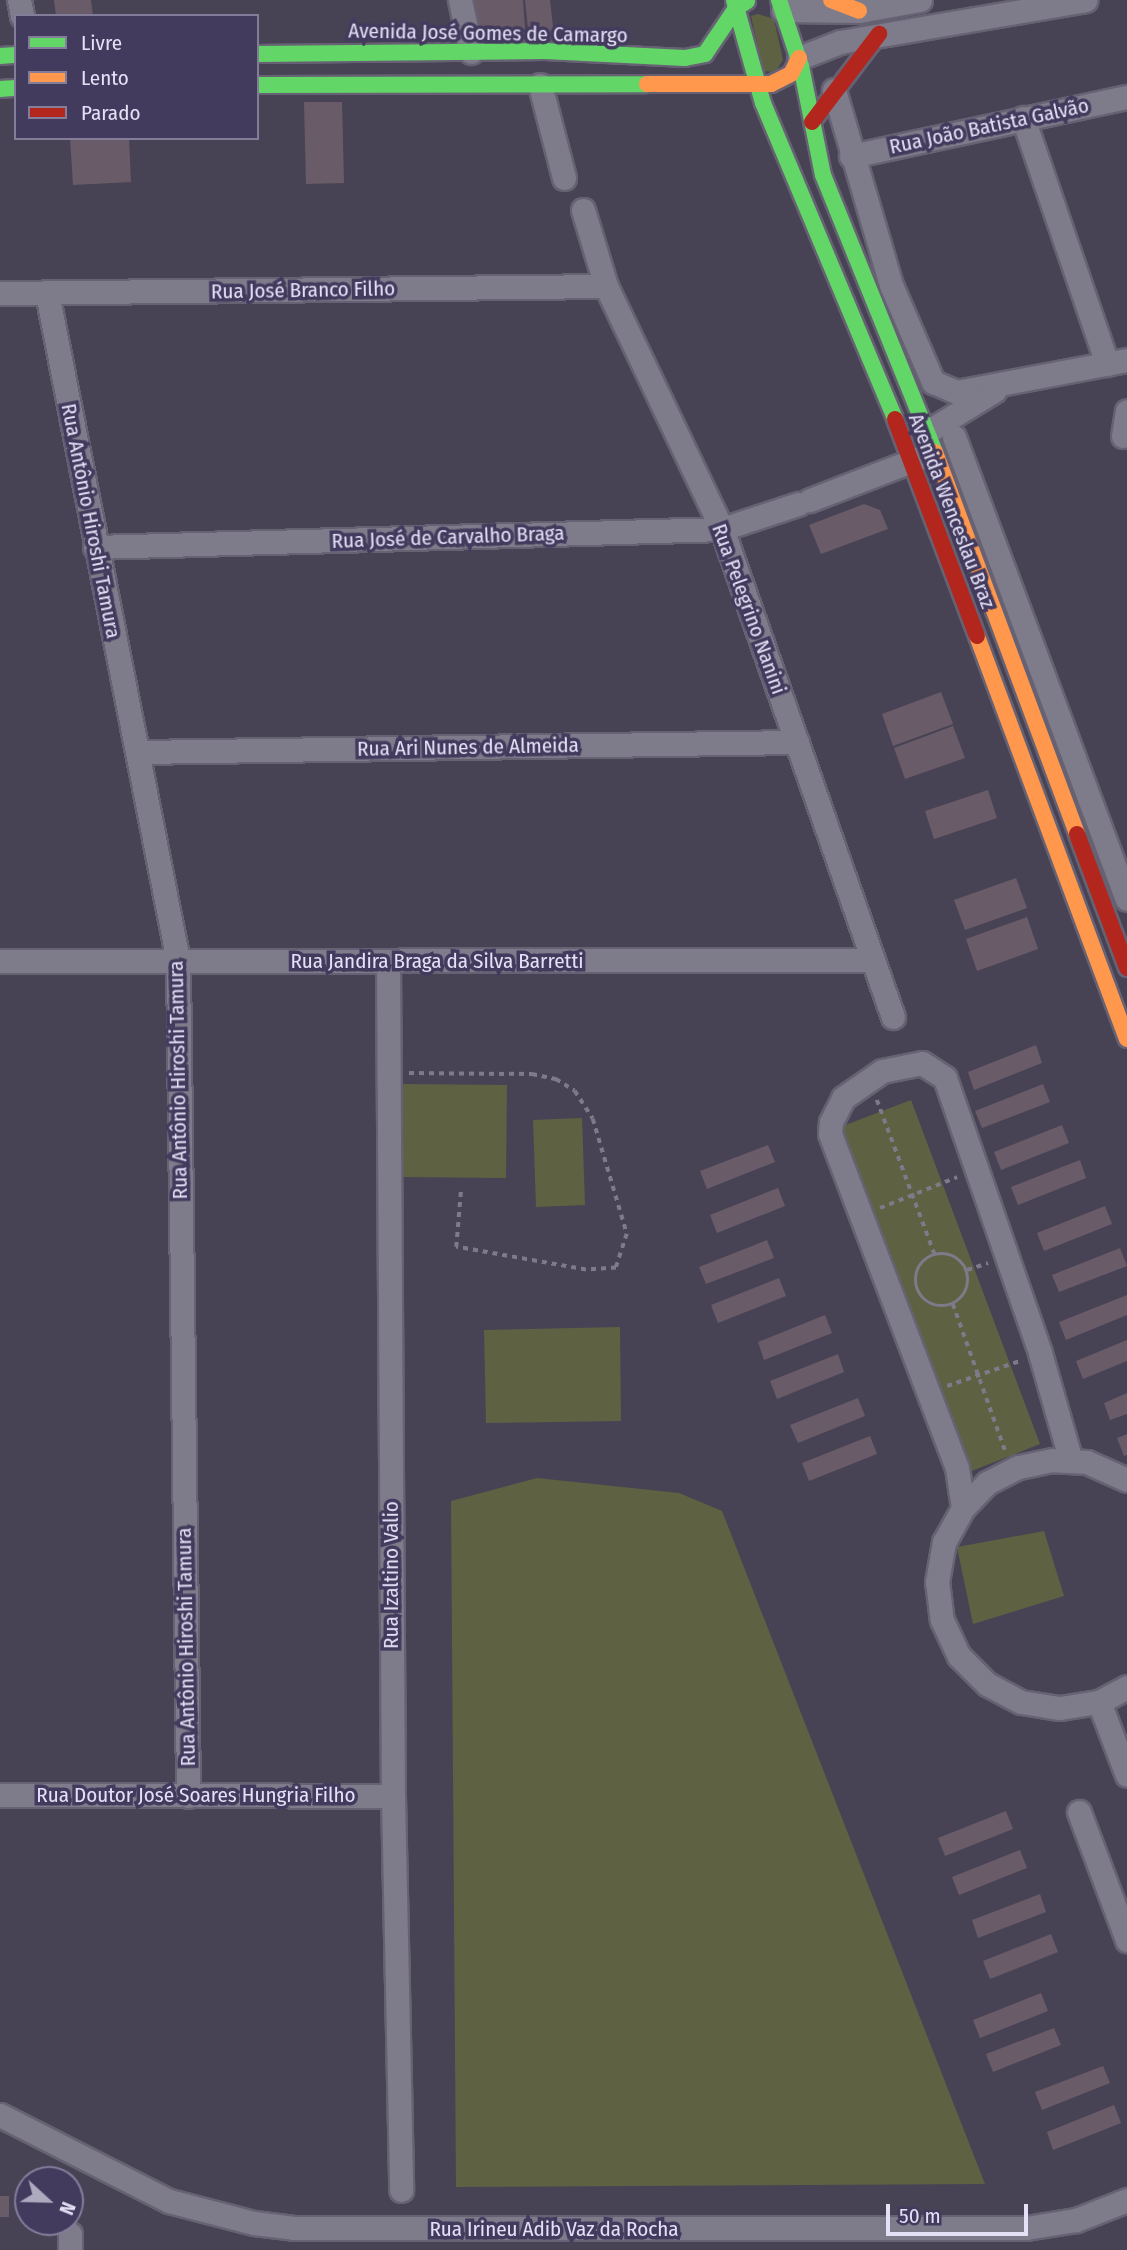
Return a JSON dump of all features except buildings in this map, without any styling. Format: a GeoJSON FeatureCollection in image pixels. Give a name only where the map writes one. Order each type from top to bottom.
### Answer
{"type":"FeatureCollection","features":[{"type":"Feature","properties":{"kind":"street"},"geometry":{"type":"LineString","coordinates":[[460,0],[471,52]]}},
{"type":"Feature","properties":{"kind":"street"},"geometry":{"type":"LineString","coordinates":[[831,0],[859,10]]}},
{"type":"Feature","properties":{"kind":"street"},"geometry":{"type":"LineString","coordinates":[[735,4],[748,1],[859,10],[920,0]]}},
{"type":"Feature","properties":{"kind":"street"},"geometry":{"type":"LineString","coordinates":[[259,85],[779,82],[791,74],[799,58],[840,41],[1084,0]]}},
{"type":"Feature","properties":{"kind":"street","name":"Avenida José Gomes de Camargo"},"geometry":{"type":"LineString","coordinates":[[259,54],[471,52],[696,57],[710,48],[735,4]]}},
{"type":"Feature","properties":{"kind":"street","name":"Avenida Wenceslau Braz"},"geometry":{"type":"LineString","coordinates":[[735,4],[757,82],[912,460],[1127,1039]]}},
{"type":"Feature","properties":{"kind":"street","name":"Avenida Wenceslau Braz"},"geometry":{"type":"LineString","coordinates":[[781,5],[799,58],[823,175],[906,377],[1126,956]]}},
{"type":"Feature","properties":{"kind":"street"},"geometry":{"type":"LineString","coordinates":[[812,122],[879,34]]}},
{"type":"Feature","properties":{"kind":"street"},"geometry":{"type":"LineString","coordinates":[[540,85],[564,178]]}},
{"type":"Feature","properties":{"kind":"street"},"geometry":{"type":"LineString","coordinates":[[834,90],[851,156],[891,285],[933,382]]}},
{"type":"Feature","properties":{"kind":"street","name":"Rua João Batista Galvão"},"geometry":{"type":"LineString","coordinates":[[851,156],[1127,97]]}},
{"type":"Feature","properties":{"kind":"street"},"geometry":{"type":"LineString","coordinates":[[906,377],[918,385],[933,382],[957,392],[1117,362],[1023,118]]}},
{"type":"Feature","properties":{"kind":"street","name":"Rua Pelegrino Nanini"},"geometry":{"type":"LineString","coordinates":[[583,210],[606,286],[722,529],[893,1017]]}},
{"type":"Feature","properties":{"kind":"street","name":"Rua José Branco Filho"},"geometry":{"type":"LineString","coordinates":[[0,293],[606,286]]}},
{"type":"Feature","properties":{"kind":"street","name":"Rua Antônio Hiroshi Tamura"},"geometry":{"type":"LineString","coordinates":[[47,293],[178,961],[188,1796]]}},
{"type":"Feature","properties":{"kind":"street","name":"Rua José de Carvalho Braga"},"geometry":{"type":"LineString","coordinates":[[95,547],[722,529],[804,502],[912,460],[981,398],[1009,382]]}},
{"type":"Feature","properties":{"kind":"street"},"geometry":{"type":"LineString","coordinates":[[945,480],[954,437],[981,398]]}},
{"type":"Feature","properties":{"kind":"street"},"geometry":{"type":"LineString","coordinates":[[1123,436],[1127,411]]}},
{"type":"Feature","properties":{"kind":"street"},"geometry":{"type":"LineString","coordinates":[[954,437],[1127,899]]}},
{"type":"Feature","properties":{"kind":"street","name":"Rua Ari Nunes de Almeida"},"geometry":{"type":"LineString","coordinates":[[138,752],[797,742]]}},
{"type":"Feature","properties":{"kind":"street","name":"Rua Jandira Braga da Silva Barretti"},"geometry":{"type":"LineString","coordinates":[[0,961],[873,960]]}},
{"type":"Feature","properties":{"kind":"street","name":"Rua Izaltino Valio"},"geometry":{"type":"LineString","coordinates":[[388,961],[393,1796],[401,2190]]}},
{"type":"Feature","properties":{"kind":"street"},"geometry":{"type":"LineString","coordinates":[[963,1508],[957,1468],[836,1153],[831,1122],[843,1098],[869,1079],[905,1064],[936,1068],[945,1078],[1040,1353],[1071,1461]]}},
{"type":"Feature","properties":{"kind":"street"},"geometry":{"type":"LineString","coordinates":[[1127,1480],[1087,1462],[1052,1460],[1013,1470],[988,1483],[963,1508],[944,1542],[937,1581],[942,1620],[959,1656],[987,1684],[1021,1702],[1060,1708],[1099,1702],[1127,1687]]}},
{"type":"Feature","properties":{"kind":"street"},"geometry":{"type":"LineString","coordinates":[[1099,1702],[1127,1776]]}},
{"type":"Feature","properties":{"kind":"street","name":"Rua Doutor José Soares Hungria Filho"},"geometry":{"type":"LineString","coordinates":[[0,1795],[393,1796]]}},
{"type":"Feature","properties":{"kind":"street"},"geometry":{"type":"LineString","coordinates":[[1079,1812],[1127,1940]]}},
{"type":"Feature","properties":{"kind":"street","name":"Rua Irineu Adib Vaz da Rocha"},"geometry":{"type":"LineString","coordinates":[[0,2115],[169,2201],[254,2224],[294,2228],[1026,2228],[1076,2220],[1127,2200]]}},
{"type":"Feature","properties":{"kind":"path"},"geometry":{"type":"LineString","coordinates":[[389,1073],[532,1074],[556,1079],[575,1091],[593,1119],[627,1234],[616,1268],[586,1270],[456,1247],[461,1188]]}},
{"type":"Feature","properties":{"kind":"path"},"geometry":{"type":"LineString","coordinates":[[869,1079],[935,1255]]}},
{"type":"Feature","properties":{"kind":"path"},"geometry":{"type":"LineString","coordinates":[[862,1215],[977,1169]]}},
{"type":"Feature","properties":{"kind":"path"},"geometry":{"type":"LineString","coordinates":[[935,1255],[950,1255],[967,1270],[968,1286],[953,1304],[937,1306],[918,1290],[917,1273],[935,1255]]}},
{"type":"Feature","properties":{"kind":"path"},"geometry":{"type":"LineString","coordinates":[[953,1304],[1013,1470]]}},
{"type":"Feature","properties":{"kind":"path"},"geometry":{"type":"LineString","coordinates":[[929,1391],[1040,1353]]}},
{"type":"Feature","properties":{"kind":"green space"},"geometry":{"type":"Polygon","coordinates":[[[758,14],[774,19],[783,60],[775,72],[763,71],[751,16],[758,14]]]}},
{"type":"Feature","properties":{"kind":"green space"},"geometry":{"type":"Polygon","coordinates":[[[403,1084],[507,1085],[506,1178],[402,1177],[403,1084]]]}},
{"type":"Feature","properties":{"kind":"green space"},"geometry":{"type":"Polygon","coordinates":[[[911,1100],[1040,1444],[964,1474],[835,1129],[911,1100]]]}},
{"type":"Feature","properties":{"kind":"green space"},"geometry":{"type":"Polygon","coordinates":[[[582,1118],[585,1205],[536,1207],[533,1120],[582,1118]]]}},
{"type":"Feature","properties":{"kind":"green space"},"geometry":{"type":"Polygon","coordinates":[[[620,1327],[621,1421],[486,1423],[484,1330],[620,1327]]]}},
{"type":"Feature","properties":{"kind":"green space"},"geometry":{"type":"Polygon","coordinates":[[[537,1478],[679,1493],[722,1511],[985,2184],[456,2187],[451,1501],[537,1478]]]}},
{"type":"Feature","properties":{"kind":"green space"},"geometry":{"type":"Polygon","coordinates":[[[1044,1531],[1064,1596],[973,1624],[957,1547],[1044,1531]]]}},
{"type":"Feature","properties":{"kind":"traffic: fast"},"geometry":{"type":"LineString","coordinates":[[734,0],[763,103],[895,419]]}},
{"type":"Feature","properties":{"kind":"traffic: fast"},"geometry":{"type":"LineString","coordinates":[[779,0],[801,66],[823,175],[935,452]]}},
{"type":"Feature","properties":{"kind":"traffic: fast"},"geometry":{"type":"LineString","coordinates":[[259,54],[545,51],[685,58],[705,54],[736,8],[747,1]]}},
{"type":"Feature","properties":{"kind":"traffic: fast"},"geometry":{"type":"LineString","coordinates":[[0,56],[14,55]]}},
{"type":"Feature","properties":{"kind":"traffic: fast"},"geometry":{"type":"LineString","coordinates":[[259,85],[647,84]]}},
{"type":"Feature","properties":{"kind":"traffic: fast"},"geometry":{"type":"LineString","coordinates":[[0,89],[14,88]]}},
{"type":"Feature","properties":{"kind":"traffic: slow"},"geometry":{"type":"LineString","coordinates":[[831,0],[859,11]]}},
{"type":"Feature","properties":{"kind":"traffic: slow"},"geometry":{"type":"LineString","coordinates":[[647,84],[771,84],[791,74],[799,58]]}},
{"type":"Feature","properties":{"kind":"traffic: slow"},"geometry":{"type":"LineString","coordinates":[[935,452],[1077,834]]}},
{"type":"Feature","properties":{"kind":"traffic: slow"},"geometry":{"type":"LineString","coordinates":[[977,636],[1127,1039]]}},
{"type":"Feature","properties":{"kind":"traffic: jam"},"geometry":{"type":"LineString","coordinates":[[812,122],[879,34]]}},
{"type":"Feature","properties":{"kind":"traffic: jam"},"geometry":{"type":"LineString","coordinates":[[895,419],[977,636]]}},
{"type":"Feature","properties":{"kind":"traffic: jam"},"geometry":{"type":"LineString","coordinates":[[1077,834],[1127,968]]}}]}
